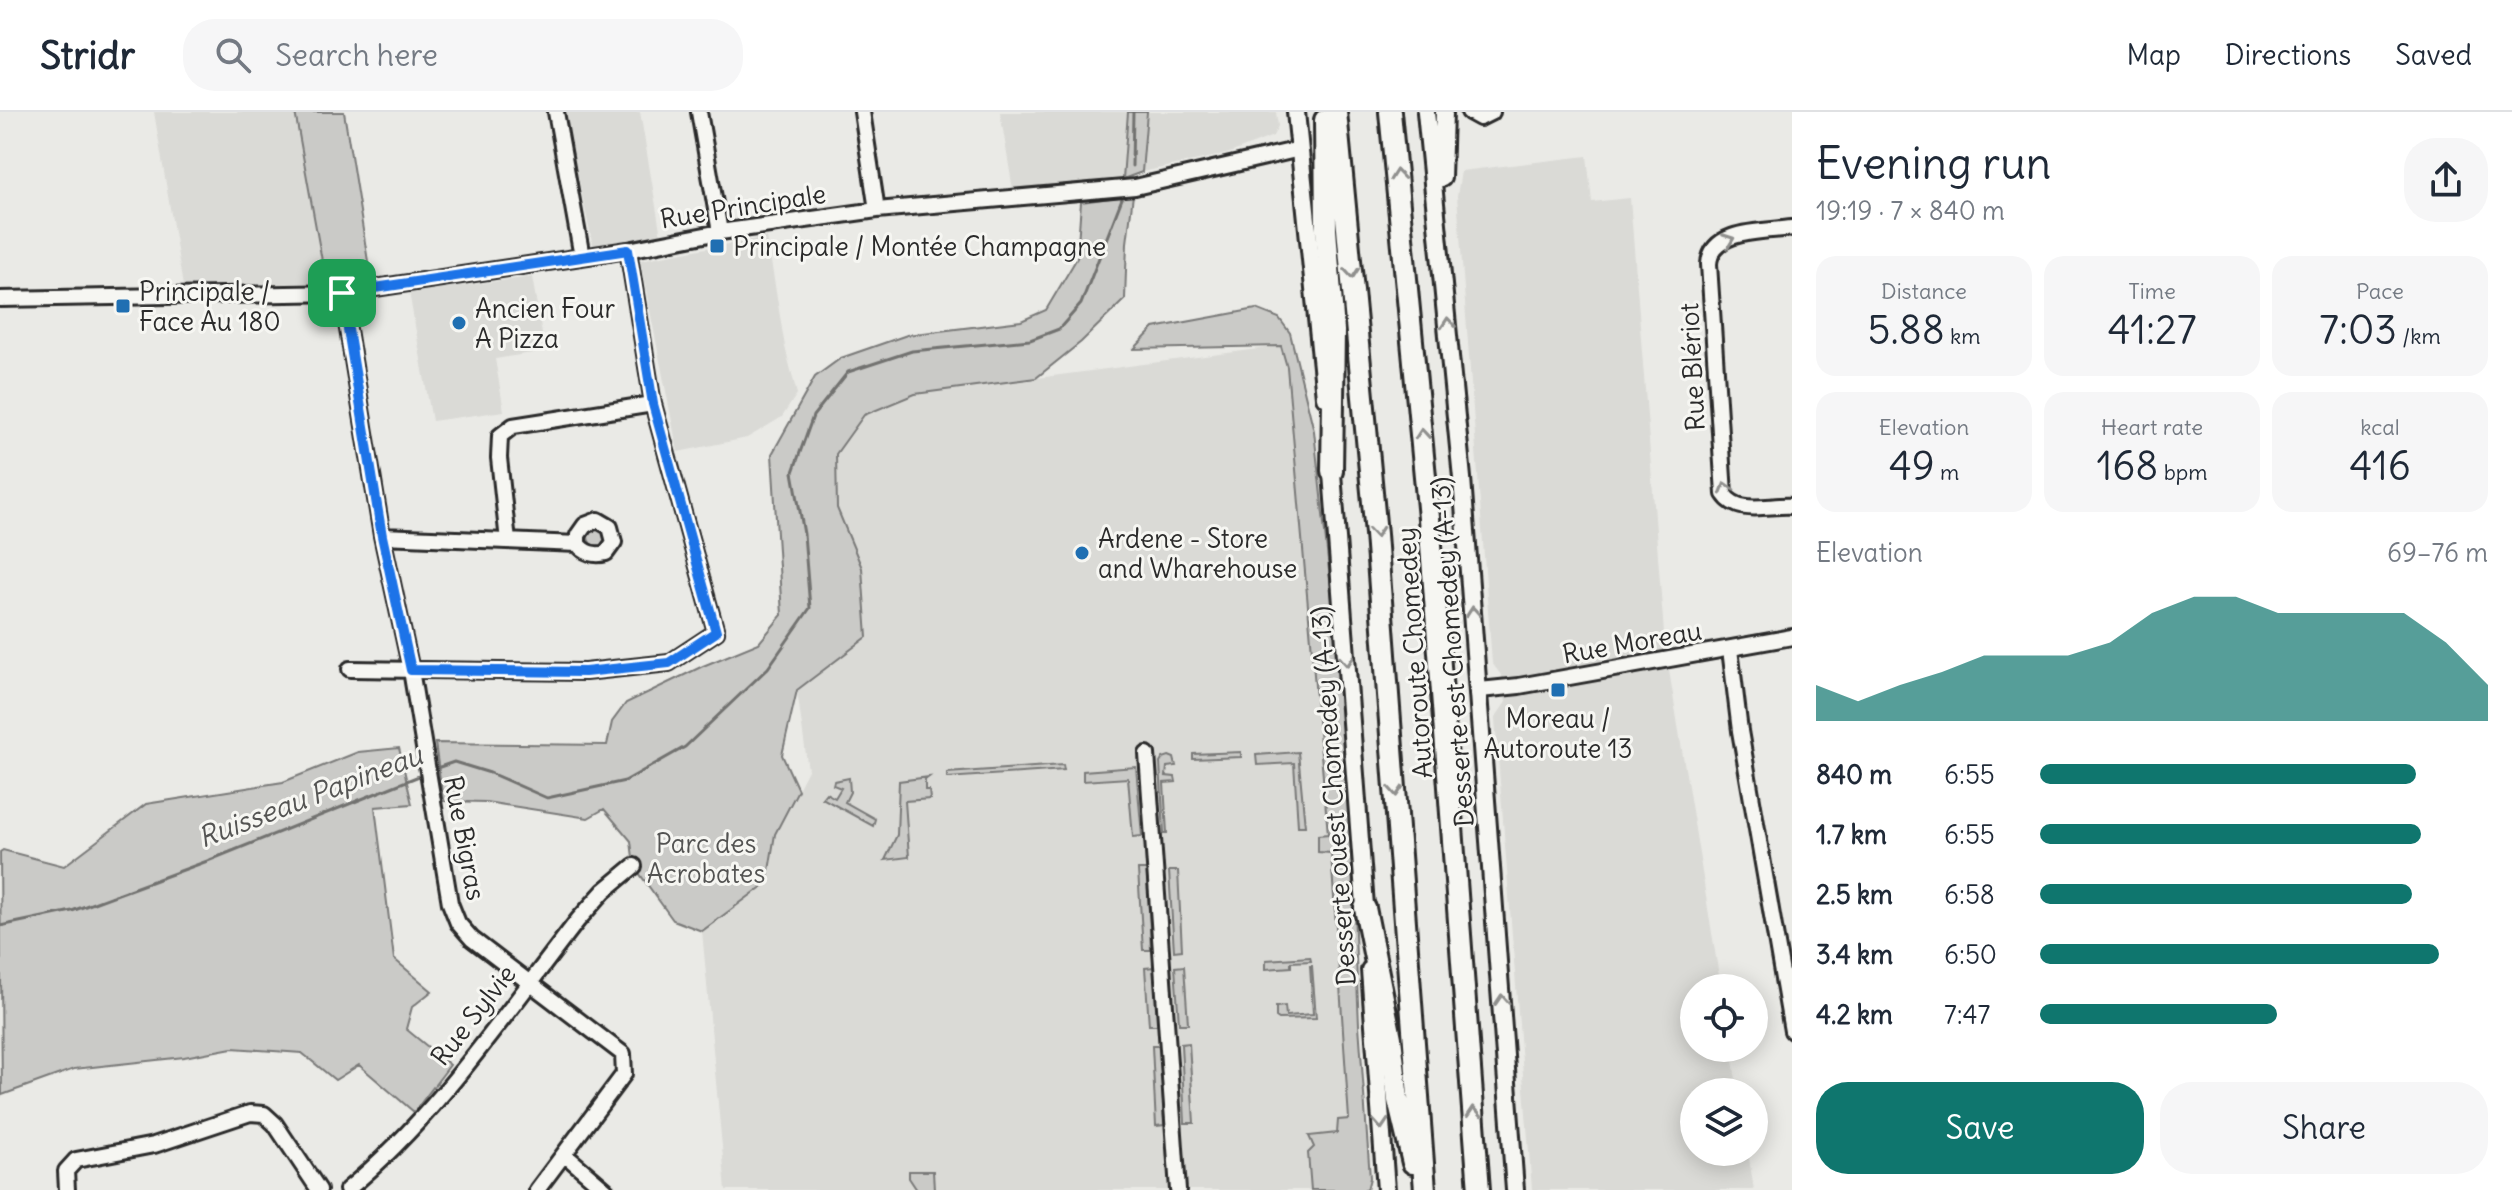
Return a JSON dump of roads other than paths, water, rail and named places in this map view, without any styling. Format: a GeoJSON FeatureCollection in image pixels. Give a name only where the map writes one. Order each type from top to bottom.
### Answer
{"type":"FeatureCollection","features":[{"type":"Feature","properties":{"kind":"highway"},"geometry":{"type":"LineString","coordinates":[[1325,112],[1326,230],[1334,331],[1332,471]]}},
{"type":"Feature","properties":{"kind":"highway","name":"Autoroute Chomedey"},"geometry":{"type":"LineString","coordinates":[[1336,112],[1376,534],[1422,1190]]}},
{"type":"Feature","properties":{"kind":"highway","name":"Autoroute Chomedey"},"geometry":{"type":"LineString","coordinates":[[1390,112],[1437,604],[1479,1190]]}},
{"type":"Feature","properties":{"kind":"highway"},"geometry":{"type":"LineString","coordinates":[[1365,908],[1391,1038],[1398,1100],[1422,1190]]}},
{"type":"Feature","properties":{"kind":"main road","name":"Desserte ouest Chomedey (A-13)"},"geometry":{"type":"LineString","coordinates":[[1296,112],[1332,471],[1386,1190]]}},
{"type":"Feature","properties":{"kind":"main road","name":"Desserte est Chomedey (A-13)"},"geometry":{"type":"LineString","coordinates":[[1426,112],[1480,690],[1515,1190]]}},
{"type":"Feature","properties":{"kind":"main road"},"geometry":{"type":"LineString","coordinates":[[1440,243],[1444,112]]}},
{"type":"Feature","properties":{"kind":"street"},"geometry":{"type":"LineString","coordinates":[[556,112],[582,257]]}},
{"type":"Feature","properties":{"kind":"street"},"geometry":{"type":"LineString","coordinates":[[699,112],[720,232]]}},
{"type":"Feature","properties":{"kind":"street"},"geometry":{"type":"LineString","coordinates":[[862,112],[877,210]]}},
{"type":"Feature","properties":{"kind":"street"},"geometry":{"type":"LineString","coordinates":[[1469,112],[1480,118],[1492,112]]}},
{"type":"Feature","properties":{"kind":"street","name":"Rue Principale"},"geometry":{"type":"LineString","coordinates":[[0,299],[342,293],[877,210],[1135,187],[1300,149]]}},
{"type":"Feature","properties":{"kind":"street","name":"Rue Blériot"},"geometry":{"type":"LineString","coordinates":[[1792,228],[1725,239],[1713,249],[1709,264],[1724,494],[1731,503],[1741,507],[1792,506]]}},
{"type":"Feature","properties":{"kind":"street"},"geometry":{"type":"LineString","coordinates":[[350,669],[585,672],[669,663],[716,632],[653,404],[628,250]]}},
{"type":"Feature","properties":{"kind":"street","name":"Rue Bigras"},"geometry":{"type":"LineString","coordinates":[[342,293],[382,536],[411,670],[450,903],[458,923],[472,939],[623,1054],[624,1074],[537,1190]]}},
{"type":"Feature","properties":{"kind":"street"},"geometry":{"type":"LineString","coordinates":[[508,541],[499,458],[500,436],[513,426],[653,404]]}},
{"type":"Feature","properties":{"kind":"street"},"geometry":{"type":"LineString","coordinates":[[382,536],[578,544]]}},
{"type":"Feature","properties":{"kind":"street","name":"Rue Moreau"},"geometry":{"type":"LineString","coordinates":[[1480,690],[1519,686],[1792,637]]}},
{"type":"Feature","properties":{"kind":"street"},"geometry":{"type":"LineString","coordinates":[[1730,649],[1738,719],[1792,1031]]}},
{"type":"Feature","properties":{"kind":"street"},"geometry":{"type":"LineString","coordinates":[[1147,754],[1178,1190]]}},
{"type":"Feature","properties":{"kind":"street","name":"Rue Sylvie"},"geometry":{"type":"LineString","coordinates":[[347,1190],[376,1166],[423,1118],[604,891],[634,866]]}},
{"type":"Feature","properties":{"kind":"street"},"geometry":{"type":"LineString","coordinates":[[67,1190],[66,1171],[76,1160],[154,1145],[250,1113],[264,1114],[275,1124],[319,1190]]}},
{"type":"Feature","properties":{"kind":"street"},"geometry":{"type":"LineString","coordinates":[[564,1154],[606,1190]]}},
{"type":"Feature","properties":{"kind":"waterway","name":"Ruisseau Papineau"},"geometry":{"type":"LineString","coordinates":[[1132,166],[1133,112]]}},
{"type":"Feature","properties":{"kind":"waterway","name":"Ruisseau Papineau"},"geometry":{"type":"LineString","coordinates":[[434,769],[454,762],[490,773],[547,798],[625,781],[685,747],[768,668],[810,608],[804,534],[793,472],[813,416],[848,372],[912,351],[1030,340],[1059,329],[1081,304],[1123,196]]}},
{"type":"Feature","properties":{"kind":"waterway","name":"Ruisseau Papineau"},"geometry":{"type":"LineString","coordinates":[[0,926],[72,911],[210,860],[424,774]]}},
{"type":"Feature","properties":{"kind":"place","name":"Principale / Montée Champagne"},"geometry":{"type":"Point","coordinates":[717,246]}},
{"type":"Feature","properties":{"kind":"place","name":"Principale / Face Au 180"},"geometry":{"type":"Point","coordinates":[123,306]}},
{"type":"Feature","properties":{"kind":"place","name":"Ancien Four A Pizza"},"geometry":{"type":"Point","coordinates":[459,323]}},
{"type":"Feature","properties":{"kind":"place","name":"Ardene - Store and Wharehouse"},"geometry":{"type":"Point","coordinates":[1082,553]}},
{"type":"Feature","properties":{"kind":"place","name":"Moreau / Autoroute 13"},"geometry":{"type":"Point","coordinates":[1558,690]}},
{"type":"Feature","properties":{"kind":"park label","name":"Parc des Acrobates"},"geometry":{"type":"Point","coordinates":[706,858]}}]}
